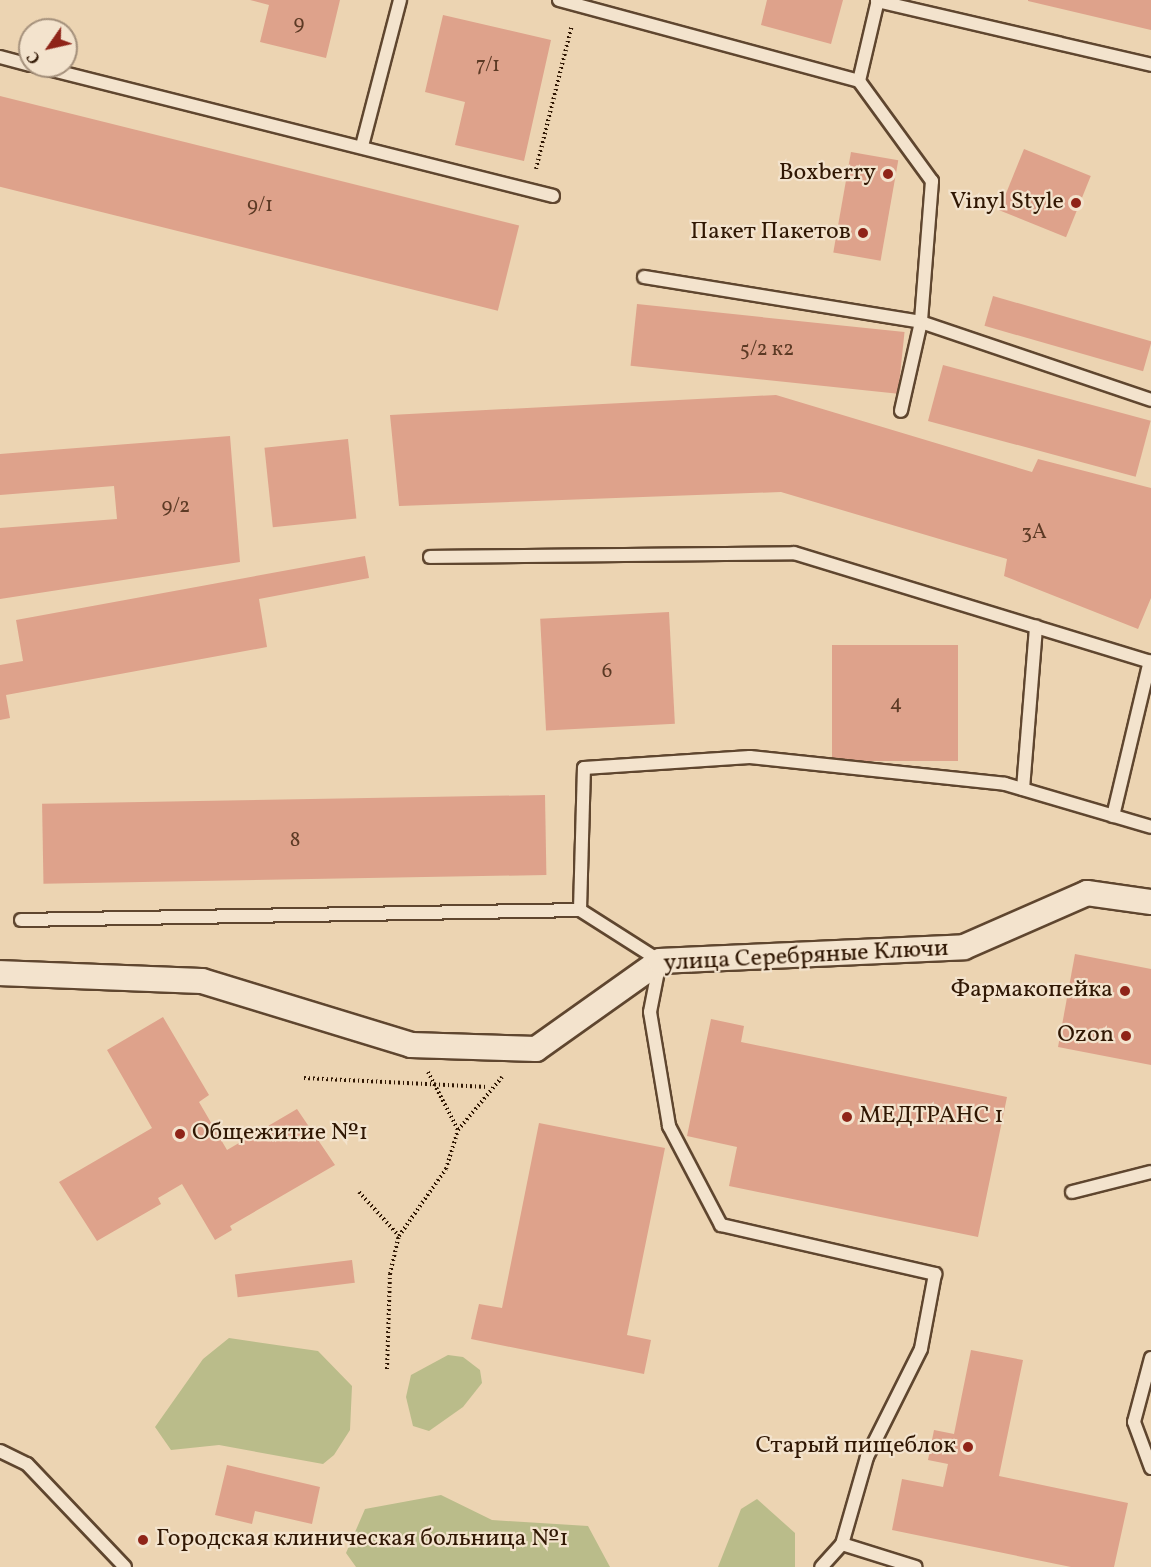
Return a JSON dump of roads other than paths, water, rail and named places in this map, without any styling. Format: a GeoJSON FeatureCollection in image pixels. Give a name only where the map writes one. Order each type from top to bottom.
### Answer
{"type":"FeatureCollection","features":[{"type":"Feature","properties":{"kind":"street","name":"улица Серебряные Ключи"},"geometry":{"type":"LineString","coordinates":[[0,973],[202,981],[411,1045],[536,1049],[660,961],[964,947],[1087,893],[1151,902]]}},
{"type":"Feature","properties":{"kind":"lane"},"geometry":{"type":"LineString","coordinates":[[362,146],[400,0]]}},
{"type":"Feature","properties":{"kind":"lane"},"geometry":{"type":"LineString","coordinates":[[559,0],[859,81],[932,181],[921,322],[901,411]]}},
{"type":"Feature","properties":{"kind":"lane"},"geometry":{"type":"LineString","coordinates":[[859,81],[878,1],[1151,65]]}},
{"type":"Feature","properties":{"kind":"lane"},"geometry":{"type":"LineString","coordinates":[[0,57],[18,62]]}},
{"type":"Feature","properties":{"kind":"lane"},"geometry":{"type":"LineString","coordinates":[[78,76],[362,146],[553,196]]}},
{"type":"Feature","properties":{"kind":"lane"},"geometry":{"type":"LineString","coordinates":[[644,277],[921,322],[1151,400]]}},
{"type":"Feature","properties":{"kind":"lane"},"geometry":{"type":"LineString","coordinates":[[430,557],[794,553],[1150,662],[1113,816]]}},
{"type":"Feature","properties":{"kind":"lane"},"geometry":{"type":"LineString","coordinates":[[1023,789],[1036,627]]}},
{"type":"Feature","properties":{"kind":"lane"},"geometry":{"type":"LineString","coordinates":[[580,910],[584,768],[750,757],[1023,789],[1151,827]]}},
{"type":"Feature","properties":{"kind":"lane"},"geometry":{"type":"LineString","coordinates":[[21,920],[580,910],[660,961],[650,1012],[669,1126],[721,1225],[934,1274],[921,1349],[867,1457],[842,1544],[821,1567]]}},
{"type":"Feature","properties":{"kind":"lane"},"geometry":{"type":"LineString","coordinates":[[1072,1192],[1151,1172]]}},
{"type":"Feature","properties":{"kind":"lane"},"geometry":{"type":"LineString","coordinates":[[1151,1358],[1134,1422],[1151,1468]]}},
{"type":"Feature","properties":{"kind":"lane"},"geometry":{"type":"LineString","coordinates":[[0,1451],[27,1464],[125,1567]]}},
{"type":"Feature","properties":{"kind":"lane"},"geometry":{"type":"LineString","coordinates":[[842,1544],[916,1567]]}},
{"type":"Feature","properties":{"kind":"place","name":"Boxberry"},"geometry":{"type":"Point","coordinates":[888,174]}},
{"type":"Feature","properties":{"kind":"place","name":"Vinyl Style"},"geometry":{"type":"Point","coordinates":[1076,203]}},
{"type":"Feature","properties":{"kind":"place","name":"Пакет Пакетов"},"geometry":{"type":"Point","coordinates":[863,233]}},
{"type":"Feature","properties":{"kind":"place","name":"Фармакопейка"},"geometry":{"type":"Point","coordinates":[1125,991]}},
{"type":"Feature","properties":{"kind":"place","name":"Ozon"},"geometry":{"type":"Point","coordinates":[1126,1036]}},
{"type":"Feature","properties":{"kind":"place","name":"МЕДТРАНС 1"},"geometry":{"type":"Point","coordinates":[847,1117]}},
{"type":"Feature","properties":{"kind":"place","name":"Общежитие №1"},"geometry":{"type":"Point","coordinates":[180,1134]}},
{"type":"Feature","properties":{"kind":"place","name":"Старый пищеблок"},"geometry":{"type":"Point","coordinates":[968,1447]}},
{"type":"Feature","properties":{"kind":"place","name":"Городская клиническая больница №1"},"geometry":{"type":"Point","coordinates":[143,1540]}}]}
